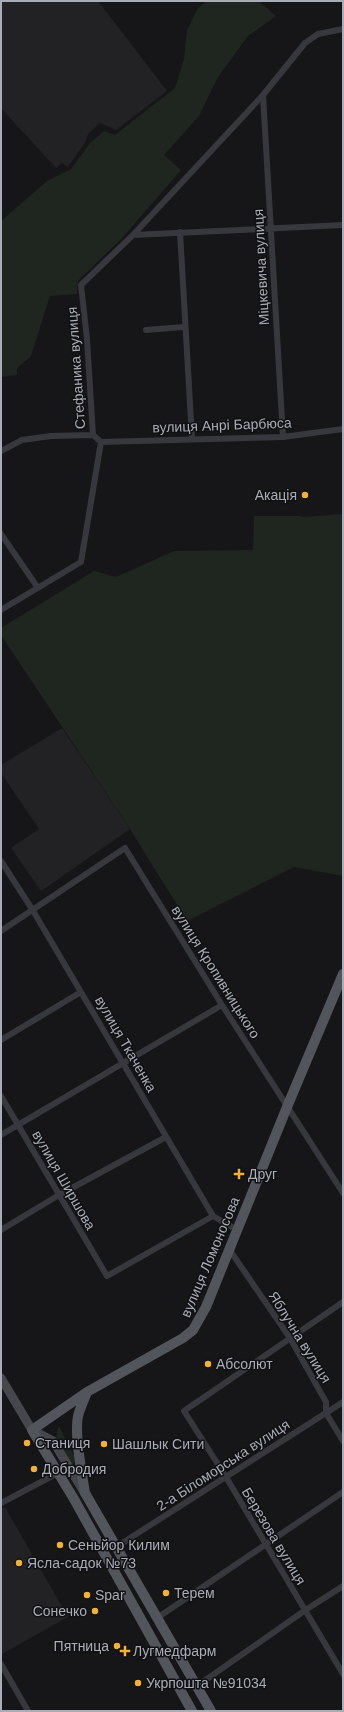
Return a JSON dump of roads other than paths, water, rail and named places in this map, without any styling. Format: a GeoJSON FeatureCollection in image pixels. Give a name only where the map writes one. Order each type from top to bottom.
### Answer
{"type":"FeatureCollection","features":[{"type":"Feature","properties":{"kind":"main road","name":"вулиця Ломоносова"},"geometry":{"type":"LineString","coordinates":[[32,1430],[87,1392],[167,1348],[193,1330],[206,1307],[343,974]]}},
{"type":"Feature","properties":{"kind":"main road"},"geometry":{"type":"LineString","coordinates":[[87,1392],[78,1416],[80,1458],[85,1493],[211,1711]]}},
{"type":"Feature","properties":{"kind":"main road"},"geometry":{"type":"LineString","coordinates":[[32,1430],[74,1499],[192,1711]]}},
{"type":"Feature","properties":{"kind":"street"},"geometry":{"type":"LineString","coordinates":[[133,235],[263,95],[305,43],[318,34],[343,29]]}},
{"type":"Feature","properties":{"kind":"street","name":"Міцкевича вулиця"},"geometry":{"type":"LineString","coordinates":[[263,95],[283,436]]}},
{"type":"Feature","properties":{"kind":"street"},"geometry":{"type":"LineString","coordinates":[[133,235],[343,225]]}},
{"type":"Feature","properties":{"kind":"street"},"geometry":{"type":"LineString","coordinates":[[180,232],[184,327],[192,438]]}},
{"type":"Feature","properties":{"kind":"street","name":"Стефаника вулиця"},"geometry":{"type":"LineString","coordinates":[[38,588],[81,562],[101,442],[93,435],[87,339],[81,285],[133,235]]}},
{"type":"Feature","properties":{"kind":"street"},"geometry":{"type":"LineString","coordinates":[[146,330],[184,327]]}},
{"type":"Feature","properties":{"kind":"street","name":"вулиця Анрі Барбюса"},"geometry":{"type":"LineString","coordinates":[[101,442],[283,436],[343,429]]}},
{"type":"Feature","properties":{"kind":"street"},"geometry":{"type":"LineString","coordinates":[[1,451],[22,440],[52,436],[93,435]]}},
{"type":"Feature","properties":{"kind":"street"},"geometry":{"type":"LineString","coordinates":[[1,534],[38,588],[1,610]]}},
{"type":"Feature","properties":{"kind":"street","name":"вулиця Кропивницького"},"geometry":{"type":"LineString","coordinates":[[32,909],[126,848],[222,1005],[343,1193]]}},
{"type":"Feature","properties":{"kind":"street","name":"вулиця Ткаченка"},"geometry":{"type":"LineString","coordinates":[[1,861],[32,909],[213,1216]]}},
{"type":"Feature","properties":{"kind":"street"},"geometry":{"type":"LineString","coordinates":[[1,931],[32,909]]}},
{"type":"Feature","properties":{"kind":"street"},"geometry":{"type":"LineString","coordinates":[[1,1040],[81,992]]}},
{"type":"Feature","properties":{"kind":"street"},"geometry":{"type":"LineString","coordinates":[[1,1135],[222,1005]]}},
{"type":"Feature","properties":{"kind":"street","name":"вулиця Ширшова"},"geometry":{"type":"LineString","coordinates":[[1,1096],[107,1276],[213,1216]]}},
{"type":"Feature","properties":{"kind":"street"},"geometry":{"type":"LineString","coordinates":[[1,1230],[59,1195],[166,1137]]}},
{"type":"Feature","properties":{"kind":"street"},"geometry":{"type":"LineString","coordinates":[[213,1216],[238,1230]]}},
{"type":"Feature","properties":{"kind":"street","name":"Яблучна вулиця"},"geometry":{"type":"LineString","coordinates":[[229,1249],[290,1338],[326,1402],[326,1413],[343,1440]]}},
{"type":"Feature","properties":{"kind":"street"},"geometry":{"type":"LineString","coordinates":[[290,1338],[343,1302]]}},
{"type":"Feature","properties":{"kind":"street","name":"Березова вулиця"},"geometry":{"type":"LineString","coordinates":[[290,1338],[184,1411],[226,1477],[264,1544],[343,1674]]}},
{"type":"Feature","properties":{"kind":"street"},"geometry":{"type":"LineString","coordinates":[[1,1378],[32,1430],[53,1441],[85,1493]]}},
{"type":"Feature","properties":{"kind":"street","name":"2-а Біломорська вулиця"},"geometry":{"type":"LineString","coordinates":[[116,1547],[343,1402]]}},
{"type":"Feature","properties":{"kind":"street"},"geometry":{"type":"LineString","coordinates":[[1,1503],[58,1473]]}},
{"type":"Feature","properties":{"kind":"street"},"geometry":{"type":"LineString","coordinates":[[157,1618],[264,1544],[343,1492]]}},
{"type":"Feature","properties":{"kind":"street"},"geometry":{"type":"LineString","coordinates":[[197,1686],[304,1610],[343,1586]]}},
{"type":"Feature","properties":{"kind":"street"},"geometry":{"type":"LineString","coordinates":[[1,1664],[28,1711]]}},
{"type":"Feature","properties":{"kind":"place","name":"Акація"},"geometry":{"type":"Point","coordinates":[305,495]}},
{"type":"Feature","properties":{"kind":"place","name":"Друг"},"geometry":{"type":"Point","coordinates":[239,1174]}},
{"type":"Feature","properties":{"kind":"place","name":"Абсолют"},"geometry":{"type":"Point","coordinates":[208,1364]}},
{"type":"Feature","properties":{"kind":"place","name":"Станиця"},"geometry":{"type":"Point","coordinates":[27,1443]}},
{"type":"Feature","properties":{"kind":"place","name":"Шашлык Сити"},"geometry":{"type":"Point","coordinates":[104,1444]}},
{"type":"Feature","properties":{"kind":"place","name":"Добродия"},"geometry":{"type":"Point","coordinates":[34,1469]}},
{"type":"Feature","properties":{"kind":"place","name":"Сеньйор Килим"},"geometry":{"type":"Point","coordinates":[60,1545]}},
{"type":"Feature","properties":{"kind":"place","name":"Ясла-садок №73"},"geometry":{"type":"Point","coordinates":[19,1563]}},
{"type":"Feature","properties":{"kind":"place","name":"Терем"},"geometry":{"type":"Point","coordinates":[166,1593]}},
{"type":"Feature","properties":{"kind":"place","name":"Spar"},"geometry":{"type":"Point","coordinates":[87,1595]}},
{"type":"Feature","properties":{"kind":"place","name":"Сонечко"},"geometry":{"type":"Point","coordinates":[95,1611]}},
{"type":"Feature","properties":{"kind":"place","name":"Пятница"},"geometry":{"type":"Point","coordinates":[117,1646]}},
{"type":"Feature","properties":{"kind":"place","name":"Лугмедфарм"},"geometry":{"type":"Point","coordinates":[125,1651]}},
{"type":"Feature","properties":{"kind":"place","name":"Укрпошта №91034"},"geometry":{"type":"Point","coordinates":[138,1683]}}]}
